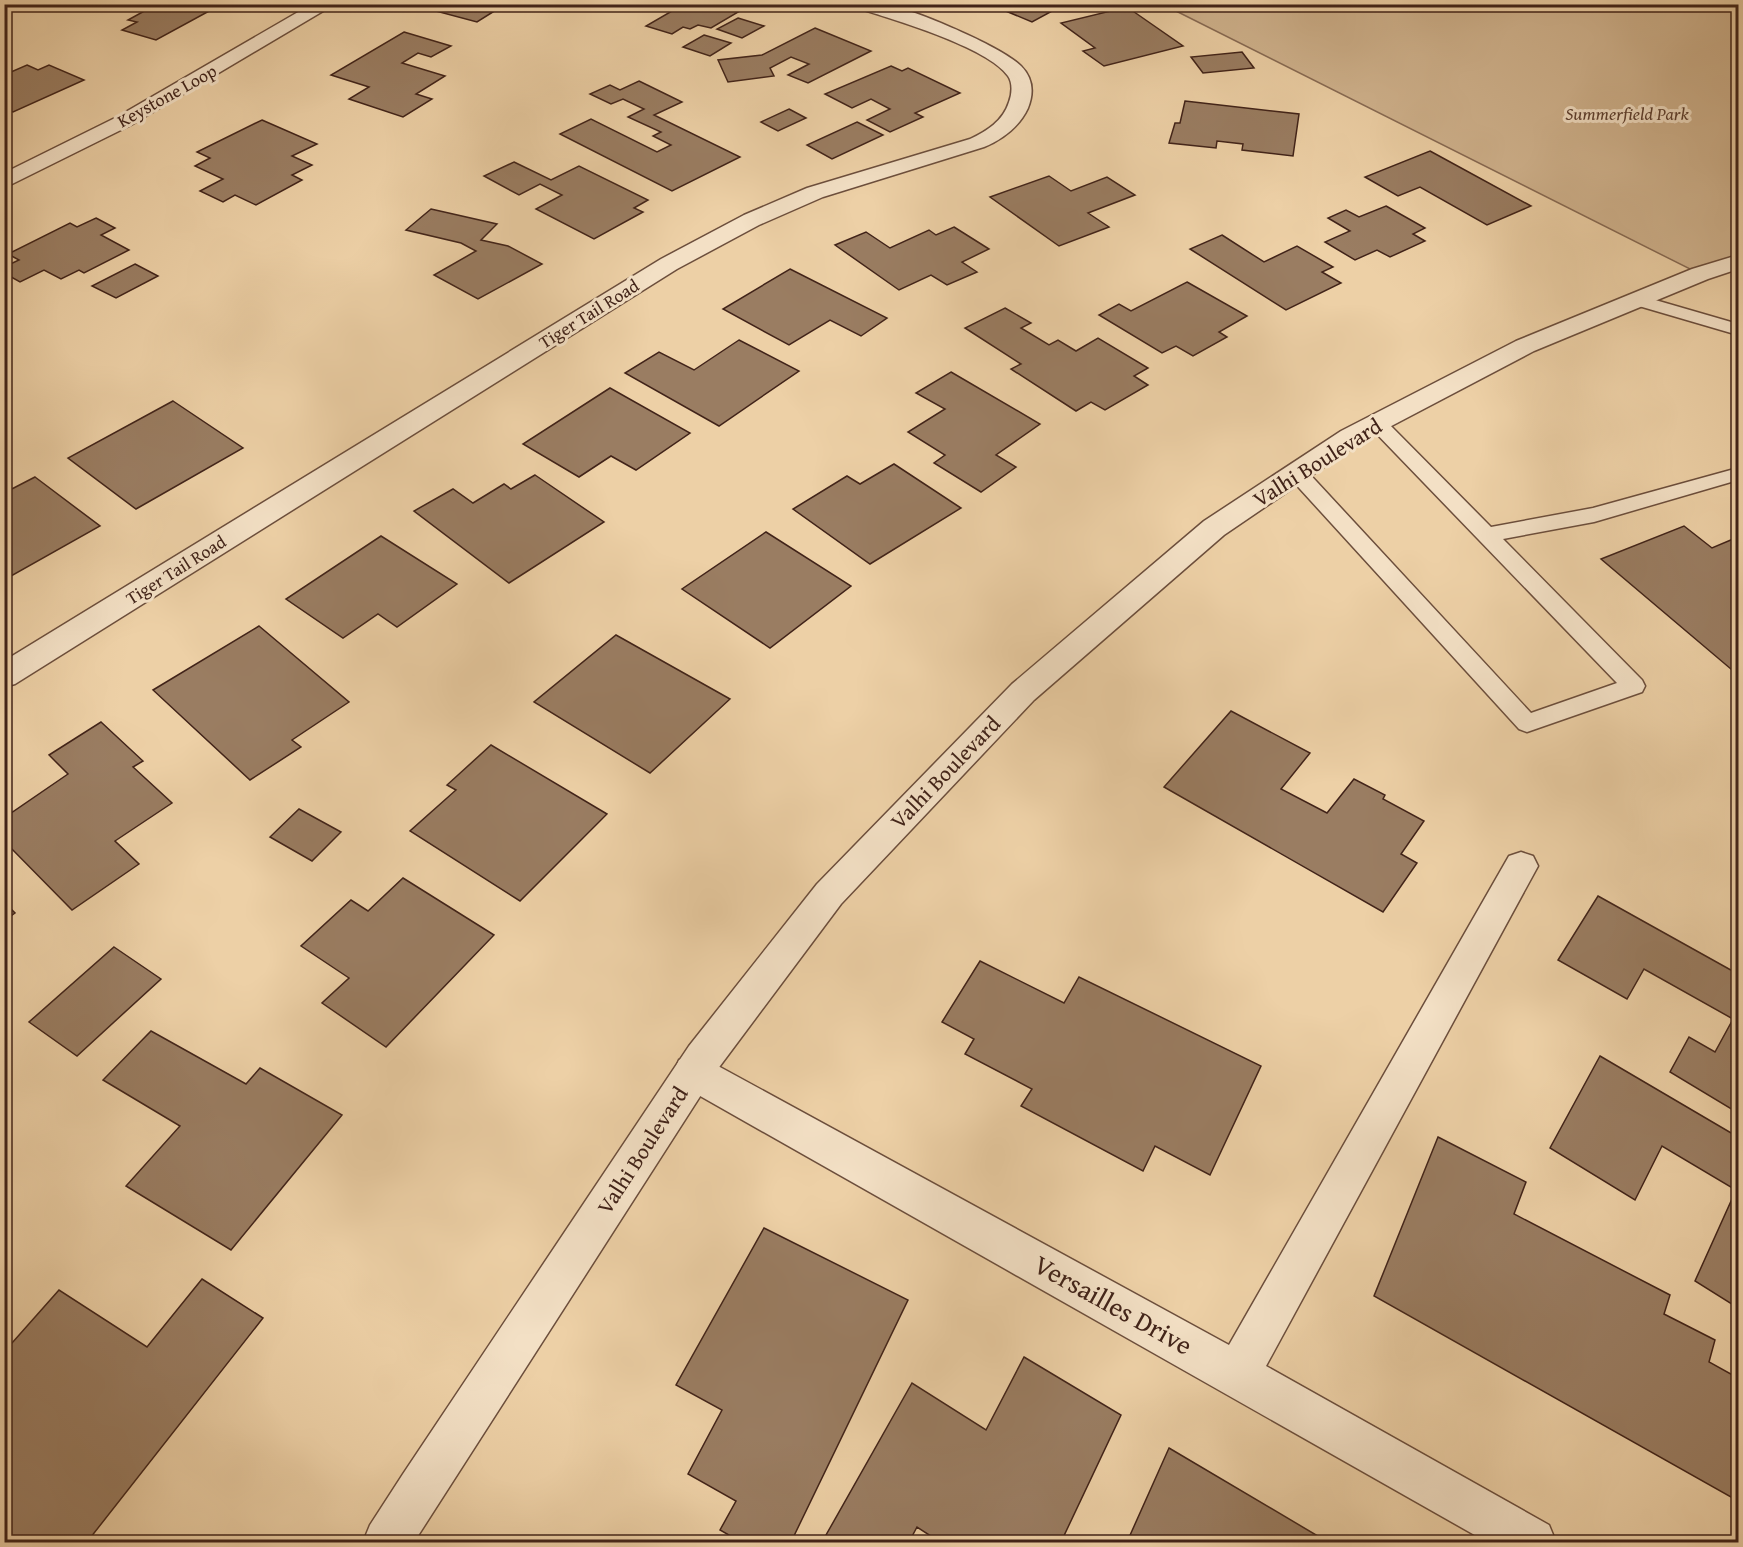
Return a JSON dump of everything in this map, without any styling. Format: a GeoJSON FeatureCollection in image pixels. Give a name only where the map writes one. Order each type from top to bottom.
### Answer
{"type":"FeatureCollection","features":[{"type":"Feature","properties":{"kind":"street","name":"Keystone Loop"},"geometry":{"type":"LineString","coordinates":[[4,182],[124,121],[326,4]]}},
{"type":"Feature","properties":{"kind":"street","name":"Tiger Tail Road"},"geometry":{"type":"LineString","coordinates":[[4,676],[669,264],[754,217],[848,180],[979,142],[1009,123],[1022,96],[1022,83],[1013,69],[977,46],[864,4]]}},
{"type":"Feature","properties":{"kind":"street","name":"Valhi Boulevard"},"geometry":{"type":"LineString","coordinates":[[387,1542],[418,1490],[693,1072],[829,894],[1023,692],[1214,528],[1350,437],[1525,346],[1700,274],[1738,262]]}},
{"type":"Feature","properties":{"kind":"street"},"geometry":{"type":"LineString","coordinates":[[1237,1374],[1521,866]]}},
{"type":"Feature","properties":{"kind":"street","name":"Versailles Drive"},"geometry":{"type":"LineString","coordinates":[[693,1072],[1237,1374],[1532,1542]]}},
{"type":"Feature","properties":{"kind":"lane"},"geometry":{"type":"LineString","coordinates":[[1638,300],[1738,330]]}},
{"type":"Feature","properties":{"kind":"lane"},"geometry":{"type":"LineString","coordinates":[[1297,473],[1527,723],[1634,686],[1377,423]]}},
{"type":"Feature","properties":{"kind":"lane"},"geometry":{"type":"LineString","coordinates":[[1488,535],[1594,514],[1738,474]]}},
{"type":"Feature","properties":{"kind":"green space","name":"Summerfield Park"},"geometry":{"type":"Polygon","coordinates":[[[1164,5],[1738,5],[1738,260],[1696,272],[1164,5]]]}},
{"type":"Feature","properties":{"kind":"building"},"geometry":{"type":"Polygon","coordinates":[[[157,4],[222,4],[156,40],[122,30],[137,22],[128,20],[157,4]]]}},
{"type":"Feature","properties":{"kind":"building"},"geometry":{"type":"Polygon","coordinates":[[[441,4],[498,4],[491,9],[496,10],[477,22],[432,10],[441,4]]]}},
{"type":"Feature","properties":{"kind":"building"},"geometry":{"type":"Polygon","coordinates":[[[684,4],[733,4],[745,8],[711,28],[698,25],[690,29],[683,27],[672,34],[646,26],[684,4]]]}},
{"type":"Feature","properties":{"kind":"building"},"geometry":{"type":"Polygon","coordinates":[[[989,4],[1065,4],[1032,22],[989,4]]]}},
{"type":"Feature","properties":{"kind":"building"},"geometry":{"type":"Polygon","coordinates":[[[1127,7],[1183,46],[1104,66],[1083,51],[1095,48],[1061,23],[1127,7]]]}},
{"type":"Feature","properties":{"kind":"building"},"geometry":{"type":"Polygon","coordinates":[[[738,18],[764,26],[742,38],[717,29],[738,18]]]}},
{"type":"Feature","properties":{"kind":"building"},"geometry":{"type":"Polygon","coordinates":[[[815,28],[871,51],[808,83],[788,75],[809,64],[791,57],[770,68],[774,76],[728,82],[718,60],[762,55],[815,28]]]}},
{"type":"Feature","properties":{"kind":"building"},"geometry":{"type":"Polygon","coordinates":[[[404,32],[451,46],[431,57],[418,53],[402,63],[445,76],[416,94],[432,99],[403,117],[349,99],[369,87],[331,75],[404,32]]]}},
{"type":"Feature","properties":{"kind":"building"},"geometry":{"type":"Polygon","coordinates":[[[704,35],[731,43],[710,56],[683,47],[704,35]]]}},
{"type":"Feature","properties":{"kind":"building"},"geometry":{"type":"Polygon","coordinates":[[[1242,52],[1254,68],[1203,73],[1191,57],[1242,52]]]}},
{"type":"Feature","properties":{"kind":"building"},"geometry":{"type":"Polygon","coordinates":[[[27,65],[38,70],[49,65],[84,80],[13,112],[4,109],[4,75],[27,65]]]}},
{"type":"Feature","properties":{"kind":"building"},"geometry":{"type":"Polygon","coordinates":[[[891,66],[902,71],[908,68],[960,93],[915,113],[923,117],[890,132],[867,120],[890,109],[871,99],[852,108],[825,94],[891,66]]]}},
{"type":"Feature","properties":{"kind":"building"},"geometry":{"type":"Polygon","coordinates":[[[639,81],[682,102],[654,115],[740,157],[672,191],[560,134],[591,119],[657,152],[671,145],[653,136],[661,132],[628,117],[644,109],[623,99],[611,104],[590,94],[610,85],[620,90],[639,81]]]}},
{"type":"Feature","properties":{"kind":"building"},"geometry":{"type":"Polygon","coordinates":[[[1185,101],[1299,114],[1293,156],[1242,150],[1243,144],[1217,141],[1216,148],[1169,143],[1175,123],[1180,123],[1185,101]]]}},
{"type":"Feature","properties":{"kind":"building"},"geometry":{"type":"Polygon","coordinates":[[[789,109],[806,118],[778,131],[761,122],[789,109]]]}},
{"type":"Feature","properties":{"kind":"building"},"geometry":{"type":"Polygon","coordinates":[[[262,120],[317,144],[292,156],[312,165],[292,175],[302,180],[256,205],[235,195],[223,202],[200,191],[223,179],[195,166],[210,158],[197,152],[262,120]]]}},
{"type":"Feature","properties":{"kind":"building"},"geometry":{"type":"Polygon","coordinates":[[[857,122],[883,135],[832,159],[807,145],[857,122]]]}},
{"type":"Feature","properties":{"kind":"building"},"geometry":{"type":"Polygon","coordinates":[[[1430,151],[1531,206],[1487,225],[1420,187],[1398,196],[1365,177],[1430,151]]]}},
{"type":"Feature","properties":{"kind":"building"},"geometry":{"type":"Polygon","coordinates":[[[514,162],[551,180],[579,166],[648,200],[634,208],[643,212],[594,239],[536,209],[562,195],[540,184],[519,195],[484,176],[514,162]]]}},
{"type":"Feature","properties":{"kind":"building"},"geometry":{"type":"Polygon","coordinates":[[[1049,176],[1071,191],[1107,177],[1135,195],[1088,213],[1109,227],[1059,246],[990,197],[1049,176]]]}},
{"type":"Feature","properties":{"kind":"building"},"geometry":{"type":"Polygon","coordinates":[[[1386,206],[1425,228],[1413,234],[1425,241],[1390,257],[1377,250],[1355,260],[1325,242],[1350,231],[1328,218],[1346,210],[1359,217],[1386,206]]]}},
{"type":"Feature","properties":{"kind":"building"},"geometry":{"type":"Polygon","coordinates":[[[431,209],[497,224],[481,240],[508,246],[542,264],[478,299],[434,275],[476,251],[461,243],[406,230],[431,209]]]}},
{"type":"Feature","properties":{"kind":"building"},"geometry":{"type":"Polygon","coordinates":[[[96,218],[115,228],[101,235],[129,250],[84,273],[79,270],[61,279],[44,270],[20,282],[4,273],[4,267],[19,260],[8,254],[70,223],[77,227],[96,218]]]}},
{"type":"Feature","properties":{"kind":"building"},"geometry":{"type":"Polygon","coordinates":[[[954,227],[989,249],[962,262],[977,272],[947,285],[931,275],[899,290],[835,245],[866,232],[890,248],[929,230],[936,235],[954,227]]]}},
{"type":"Feature","properties":{"kind":"building"},"geometry":{"type":"Polygon","coordinates":[[[1222,235],[1264,262],[1297,246],[1333,267],[1322,272],[1341,283],[1286,310],[1190,249],[1222,235]]]}},
{"type":"Feature","properties":{"kind":"building"},"geometry":{"type":"Polygon","coordinates":[[[135,264],[158,276],[116,298],[92,286],[135,264]]]}},
{"type":"Feature","properties":{"kind":"building"},"geometry":{"type":"Polygon","coordinates":[[[790,269],[887,318],[861,336],[830,320],[789,345],[723,309],[790,269]]]}},
{"type":"Feature","properties":{"kind":"building"},"geometry":{"type":"Polygon","coordinates":[[[1187,282],[1247,316],[1219,332],[1227,337],[1193,356],[1176,346],[1162,353],[1099,315],[1119,304],[1131,311],[1187,282]]]}},
{"type":"Feature","properties":{"kind":"building"},"geometry":{"type":"Polygon","coordinates":[[[1005,308],[1031,323],[1021,328],[1049,345],[1058,340],[1076,351],[1098,338],[1148,368],[1134,376],[1148,385],[1105,410],[1091,402],[1076,411],[1011,369],[1021,364],[965,328],[1005,308]]]}},
{"type":"Feature","properties":{"kind":"building"},"geometry":{"type":"Polygon","coordinates":[[[739,340],[799,371],[719,426],[625,373],[659,352],[694,370],[739,340]]]}},
{"type":"Feature","properties":{"kind":"building"},"geometry":{"type":"Polygon","coordinates":[[[951,372],[1040,424],[996,455],[1016,467],[981,492],[934,463],[945,455],[908,432],[945,409],[916,393],[951,372]]]}},
{"type":"Feature","properties":{"kind":"building"},"geometry":{"type":"Polygon","coordinates":[[[610,388],[690,433],[636,470],[611,456],[579,477],[523,444],[610,388]]]}},
{"type":"Feature","properties":{"kind":"building"},"geometry":{"type":"Polygon","coordinates":[[[173,401],[243,448],[136,509],[68,458],[173,401]]]}},
{"type":"Feature","properties":{"kind":"building"},"geometry":{"type":"Polygon","coordinates":[[[894,464],[961,508],[870,564],[793,509],[847,476],[860,484],[894,464]]]}},
{"type":"Feature","properties":{"kind":"building"},"geometry":{"type":"Polygon","coordinates":[[[535,475],[604,522],[509,583],[414,511],[453,489],[473,503],[504,484],[511,489],[535,475]]]}},
{"type":"Feature","properties":{"kind":"building"},"geometry":{"type":"Polygon","coordinates":[[[35,477],[100,526],[4,580],[4,493],[35,477]]]}},
{"type":"Feature","properties":{"kind":"building"},"geometry":{"type":"Polygon","coordinates":[[[1684,526],[1712,548],[1738,537],[1738,675],[1601,559],[1684,526]]]}},
{"type":"Feature","properties":{"kind":"building"},"geometry":{"type":"Polygon","coordinates":[[[766,532],[851,586],[770,648],[682,589],[766,532]]]}},
{"type":"Feature","properties":{"kind":"building"},"geometry":{"type":"Polygon","coordinates":[[[381,536],[457,584],[397,627],[378,614],[343,638],[286,599],[381,536]]]}},
{"type":"Feature","properties":{"kind":"building"},"geometry":{"type":"Polygon","coordinates":[[[259,626],[349,702],[292,740],[301,747],[250,780],[153,690],[259,626]]]}},
{"type":"Feature","properties":{"kind":"building"},"geometry":{"type":"Polygon","coordinates":[[[616,635],[730,699],[650,773],[534,702],[616,635]]]}},
{"type":"Feature","properties":{"kind":"building"},"geometry":{"type":"Polygon","coordinates":[[[1231,711],[1310,753],[1281,789],[1327,813],[1354,779],[1385,795],[1383,799],[1424,821],[1401,854],[1417,863],[1383,912],[1164,787],[1231,711]]]}},
{"type":"Feature","properties":{"kind":"building"},"geometry":{"type":"Polygon","coordinates":[[[101,722],[143,761],[133,767],[172,803],[115,841],[139,864],[72,910],[4,841],[4,818],[68,774],[49,755],[101,722]]]}},
{"type":"Feature","properties":{"kind":"building"},"geometry":{"type":"Polygon","coordinates":[[[491,745],[607,814],[520,901],[410,831],[456,790],[447,785],[491,745]]]}},
{"type":"Feature","properties":{"kind":"building"},"geometry":{"type":"Polygon","coordinates":[[[299,809],[341,832],[312,861],[270,837],[299,809]]]}},
{"type":"Feature","properties":{"kind":"building"},"geometry":{"type":"Polygon","coordinates":[[[403,878],[494,935],[386,1047],[322,1003],[349,978],[301,946],[351,900],[368,911],[403,878]]]}},
{"type":"Feature","properties":{"kind":"building"},"geometry":{"type":"Polygon","coordinates":[[[1598,896],[1738,974],[1738,1113],[1670,1072],[1689,1037],[1715,1052],[1733,1019],[1644,969],[1627,999],[1558,960],[1598,896]]]}},
{"type":"Feature","properties":{"kind":"building"},"geometry":{"type":"Polygon","coordinates":[[[4,902],[15,913],[4,921],[4,902]]]}},
{"type":"Feature","properties":{"kind":"building"},"geometry":{"type":"Polygon","coordinates":[[[114,947],[161,979],[77,1056],[29,1022],[114,947]]]}},
{"type":"Feature","properties":{"kind":"building"},"geometry":{"type":"Polygon","coordinates":[[[980,961],[1064,1003],[1079,977],[1261,1066],[1210,1175],[1155,1146],[1143,1171],[1021,1106],[1032,1089],[965,1054],[974,1039],[942,1022],[980,961]]]}},
{"type":"Feature","properties":{"kind":"building"},"geometry":{"type":"Polygon","coordinates":[[[151,1031],[246,1084],[260,1068],[342,1115],[231,1250],[126,1186],[180,1126],[103,1080],[151,1031]]]}},
{"type":"Feature","properties":{"kind":"building"},"geometry":{"type":"Polygon","coordinates":[[[1600,1056],[1738,1137],[1738,1308],[1695,1281],[1736,1190],[1662,1146],[1635,1200],[1550,1148],[1600,1056]]]}},
{"type":"Feature","properties":{"kind":"building"},"geometry":{"type":"Polygon","coordinates":[[[1438,1137],[1526,1182],[1514,1214],[1670,1295],[1664,1314],[1715,1340],[1709,1362],[1738,1378],[1738,1501],[1374,1296],[1438,1137]]]}},
{"type":"Feature","properties":{"kind":"building"},"geometry":{"type":"Polygon","coordinates":[[[764,1228],[908,1300],[791,1542],[741,1542],[720,1530],[736,1501],[688,1474],[722,1410],[676,1385],[764,1228]]]}},
{"type":"Feature","properties":{"kind":"building"},"geometry":{"type":"Polygon","coordinates":[[[202,1279],[263,1318],[87,1542],[4,1542],[4,1352],[59,1290],[147,1347],[202,1279]]]}},
{"type":"Feature","properties":{"kind":"building"},"geometry":{"type":"Polygon","coordinates":[[[1024,1357],[1121,1415],[1061,1542],[940,1542],[917,1527],[909,1542],[837,1542],[826,1535],[912,1383],[986,1430],[1024,1357]]]}},
{"type":"Feature","properties":{"kind":"building"},"geometry":{"type":"Polygon","coordinates":[[[1169,1448],[1328,1542],[1127,1542],[1169,1448]]]}}]}
